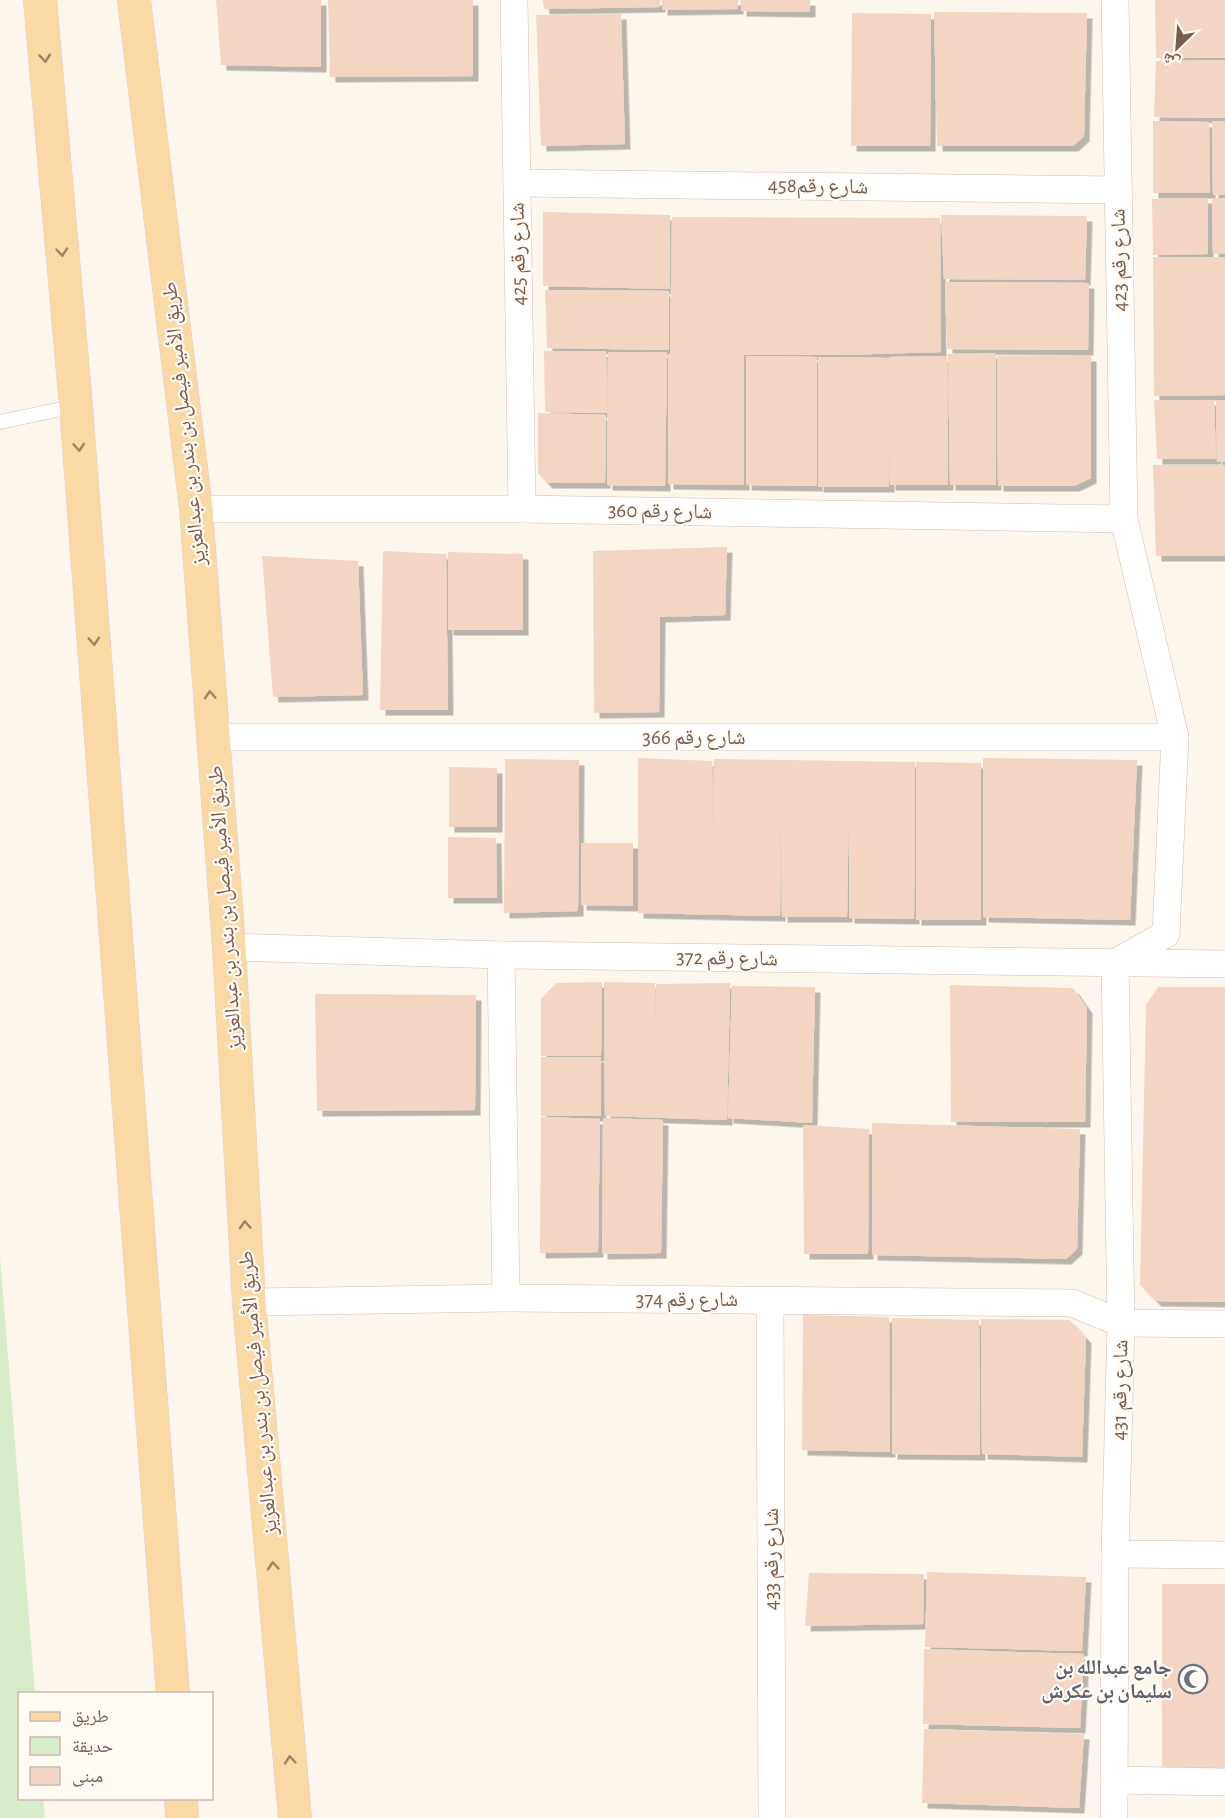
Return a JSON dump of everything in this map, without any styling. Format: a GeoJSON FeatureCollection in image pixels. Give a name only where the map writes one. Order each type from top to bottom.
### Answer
{"type":"FeatureCollection","features":[{"type":"Feature","properties":{"kind":"main road"},"geometry":{"type":"LineString","coordinates":[[40,0],[76,406],[173,1692]]}},
{"type":"Feature","properties":{"kind":"main road","name":"طريق الأمير فيصل بن بندر بن عبدالعزيز"},"geometry":{"type":"LineString","coordinates":[[134,0],[195,509],[229,947],[249,1302],[295,1818]]}},
{"type":"Feature","properties":{"kind":"main road"},"geometry":{"type":"LineString","coordinates":[[181,1800],[182,1818]]}},
{"type":"Feature","properties":{"kind":"street","name":"شارع رقم 425"},"geometry":{"type":"LineString","coordinates":[[514,0],[522,509]]}},
{"type":"Feature","properties":{"kind":"street","name":"شارع رقم 423"},"geometry":{"type":"LineString","coordinates":[[1115,0],[1124,519],[1175,737],[1166,934],[1115,963]]}},
{"type":"Feature","properties":{"kind":"street","name":"شارع رقم458"},"geometry":{"type":"LineString","coordinates":[[517,183],[1118,190]]}},
{"type":"Feature","properties":{"kind":"street","name":"شارع رقم 360"},"geometry":{"type":"LineString","coordinates":[[195,509],[522,509],[1124,519]]}},
{"type":"Feature","properties":{"kind":"street","name":"شارع رقم 366"},"geometry":{"type":"LineString","coordinates":[[213,738],[1175,737]]}},
{"type":"Feature","properties":{"kind":"street","name":"شارع رقم 372"},"geometry":{"type":"LineString","coordinates":[[229,947],[501,955],[1225,964]]}},
{"type":"Feature","properties":{"kind":"street"},"geometry":{"type":"LineString","coordinates":[[501,955],[506,1298]]}},
{"type":"Feature","properties":{"kind":"street","name":"شارع رقم 431"},"geometry":{"type":"LineString","coordinates":[[1114,1818],[1115,1554],[1121,1323],[1115,963]]}},
{"type":"Feature","properties":{"kind":"street","name":"شارع رقم 374"},"geometry":{"type":"LineString","coordinates":[[249,1302],[506,1298],[1072,1303],[1121,1323]]}},
{"type":"Feature","properties":{"kind":"street","name":"شارع رقم 433"},"geometry":{"type":"LineString","coordinates":[[770,1300],[771,1818]]}},
{"type":"Feature","properties":{"kind":"street"},"geometry":{"type":"LineString","coordinates":[[1121,1323],[1225,1324]]}},
{"type":"Feature","properties":{"kind":"street"},"geometry":{"type":"LineString","coordinates":[[1115,1554],[1225,1555]]}},
{"type":"Feature","properties":{"kind":"street"},"geometry":{"type":"LineString","coordinates":[[1114,1780],[1225,1782]]}},
{"type":"Feature","properties":{"kind":"lane"},"geometry":{"type":"LineString","coordinates":[[0,422],[76,406]]}},
{"type":"Feature","properties":{"kind":"green space"},"geometry":{"type":"Polygon","coordinates":[[[0,1256],[35,1692],[18,1692],[18,1800],[43,1800],[45,1818],[0,1818],[0,1256]]]}},
{"type":"Feature","properties":{"kind":"building"},"geometry":{"type":"Polygon","coordinates":[[[216,0],[321,0],[321,67],[221,65],[216,0]]]}},
{"type":"Feature","properties":{"kind":"building"},"geometry":{"type":"Polygon","coordinates":[[[328,0],[473,0],[473,76],[330,77],[328,0]]]}},
{"type":"Feature","properties":{"kind":"building"},"geometry":{"type":"Polygon","coordinates":[[[543,0],[660,0],[660,7],[544,9],[543,0]]]}},
{"type":"Feature","properties":{"kind":"building"},"geometry":{"type":"Polygon","coordinates":[[[662,0],[738,0],[738,9],[662,10],[662,0]]]}},
{"type":"Feature","properties":{"kind":"building"},"geometry":{"type":"Polygon","coordinates":[[[741,0],[810,0],[810,12],[741,11],[741,0]]]}},
{"type":"Feature","properties":{"kind":"building"},"geometry":{"type":"Polygon","coordinates":[[[1155,0],[1225,0],[1225,58],[1156,58],[1155,0]]]}},
{"type":"Feature","properties":{"kind":"building"},"geometry":{"type":"Polygon","coordinates":[[[934,12],[1087,13],[1084,136],[1073,146],[937,146],[934,12]]]}},
{"type":"Feature","properties":{"kind":"building"},"geometry":{"type":"Polygon","coordinates":[[[852,13],[931,14],[930,146],[851,146],[852,13]]]}},
{"type":"Feature","properties":{"kind":"building"},"geometry":{"type":"Polygon","coordinates":[[[621,14],[625,144],[541,146],[536,15],[621,14]]]}},
{"type":"Feature","properties":{"kind":"building"},"geometry":{"type":"Polygon","coordinates":[[[1225,60],[1225,118],[1154,117],[1156,61],[1225,60]]]}},
{"type":"Feature","properties":{"kind":"building"},"geometry":{"type":"Polygon","coordinates":[[[1153,121],[1209,122],[1210,193],[1153,193],[1153,121]]]}},
{"type":"Feature","properties":{"kind":"building"},"geometry":{"type":"Polygon","coordinates":[[[1212,121],[1225,121],[1225,195],[1213,195],[1212,121]]]}},
{"type":"Feature","properties":{"kind":"building"},"geometry":{"type":"Polygon","coordinates":[[[1208,198],[1208,254],[1153,255],[1152,199],[1208,198]]]}},
{"type":"Feature","properties":{"kind":"building"},"geometry":{"type":"Polygon","coordinates":[[[1212,198],[1225,198],[1225,254],[1213,254],[1212,198]]]}},
{"type":"Feature","properties":{"kind":"building"},"geometry":{"type":"Polygon","coordinates":[[[543,212],[670,215],[670,289],[543,286],[543,212]]]}},
{"type":"Feature","properties":{"kind":"building"},"geometry":{"type":"Polygon","coordinates":[[[941,215],[1087,216],[1085,280],[944,279],[941,215]]]}},
{"type":"Feature","properties":{"kind":"building"},"geometry":{"type":"Polygon","coordinates":[[[672,217],[940,218],[941,352],[744,355],[744,485],[668,484],[668,354],[670,354],[672,217]]]}},
{"type":"Feature","properties":{"kind":"building"},"geometry":{"type":"Polygon","coordinates":[[[1153,257],[1225,257],[1225,395],[1154,396],[1153,257]]]}},
{"type":"Feature","properties":{"kind":"building"},"geometry":{"type":"Polygon","coordinates":[[[945,282],[1089,283],[1088,350],[947,349],[945,282]]]}},
{"type":"Feature","properties":{"kind":"building"},"geometry":{"type":"Polygon","coordinates":[[[545,290],[669,291],[669,350],[547,348],[545,290]]]}},
{"type":"Feature","properties":{"kind":"building"},"geometry":{"type":"Polygon","coordinates":[[[544,351],[606,351],[607,413],[545,412],[544,351]]]}},
{"type":"Feature","properties":{"kind":"building"},"geometry":{"type":"Polygon","coordinates":[[[608,352],[667,352],[665,486],[607,485],[608,352]]]}},
{"type":"Feature","properties":{"kind":"building"},"geometry":{"type":"Polygon","coordinates":[[[996,353],[996,485],[950,485],[948,354],[996,353]]]}},
{"type":"Feature","properties":{"kind":"building"},"geometry":{"type":"Polygon","coordinates":[[[746,356],[817,357],[817,486],[746,485],[746,356]]]}},
{"type":"Feature","properties":{"kind":"building"},"geometry":{"type":"Polygon","coordinates":[[[947,356],[948,485],[890,485],[889,426],[889,487],[818,487],[818,357],[947,356]]]}},
{"type":"Feature","properties":{"kind":"building"},"geometry":{"type":"Polygon","coordinates":[[[997,356],[1091,356],[1091,478],[1074,486],[998,486],[997,356]]]}},
{"type":"Feature","properties":{"kind":"building"},"geometry":{"type":"Polygon","coordinates":[[[1154,400],[1214,400],[1216,459],[1157,459],[1154,400]]]}},
{"type":"Feature","properties":{"kind":"building"},"geometry":{"type":"Polygon","coordinates":[[[1216,400],[1225,400],[1225,462],[1217,462],[1216,400]]]}},
{"type":"Feature","properties":{"kind":"building"},"geometry":{"type":"Polygon","coordinates":[[[538,413],[606,415],[605,483],[547,483],[538,473],[538,413]]]}},
{"type":"Feature","properties":{"kind":"building"},"geometry":{"type":"Polygon","coordinates":[[[1153,465],[1225,465],[1225,556],[1156,556],[1153,465]]]}},
{"type":"Feature","properties":{"kind":"building"},"geometry":{"type":"Polygon","coordinates":[[[727,547],[725,615],[660,617],[659,712],[594,713],[593,551],[727,547]]]}},
{"type":"Feature","properties":{"kind":"building"},"geometry":{"type":"Polygon","coordinates":[[[383,551],[446,554],[448,710],[380,710],[383,551]]]}},
{"type":"Feature","properties":{"kind":"building"},"geometry":{"type":"Polygon","coordinates":[[[448,552],[523,554],[523,630],[448,630],[448,552]]]}},
{"type":"Feature","properties":{"kind":"building"},"geometry":{"type":"Polygon","coordinates":[[[262,556],[358,561],[363,695],[273,697],[262,556]]]}},
{"type":"Feature","properties":{"kind":"building"},"geometry":{"type":"Polygon","coordinates":[[[638,758],[712,761],[713,848],[714,759],[915,762],[914,919],[849,918],[849,801],[847,917],[782,917],[781,789],[780,916],[638,913],[638,758]]]}},
{"type":"Feature","properties":{"kind":"building"},"geometry":{"type":"Polygon","coordinates":[[[983,758],[1137,760],[1130,920],[983,917],[983,758]]]}},
{"type":"Feature","properties":{"kind":"building"},"geometry":{"type":"Polygon","coordinates":[[[505,759],[579,760],[578,911],[504,913],[505,759]]]}},
{"type":"Feature","properties":{"kind":"building"},"geometry":{"type":"Polygon","coordinates":[[[916,762],[981,763],[981,920],[916,920],[916,762]]]}},
{"type":"Feature","properties":{"kind":"building"},"geometry":{"type":"Polygon","coordinates":[[[449,767],[497,768],[497,827],[449,827],[449,767]]]}},
{"type":"Feature","properties":{"kind":"building"},"geometry":{"type":"Polygon","coordinates":[[[448,837],[496,838],[497,898],[448,898],[448,837]]]}},
{"type":"Feature","properties":{"kind":"building"},"geometry":{"type":"Polygon","coordinates":[[[581,843],[633,843],[633,906],[581,905],[581,843]]]}},
{"type":"Feature","properties":{"kind":"building"},"geometry":{"type":"Polygon","coordinates":[[[602,982],[601,1056],[541,1056],[541,999],[556,983],[602,982]]]}},
{"type":"Feature","properties":{"kind":"building"},"geometry":{"type":"Polygon","coordinates":[[[604,982],[655,983],[655,1051],[656,984],[730,983],[727,1120],[605,1116],[604,982]]]}},
{"type":"Feature","properties":{"kind":"building"},"geometry":{"type":"Polygon","coordinates":[[[950,985],[1073,988],[1087,1008],[1085,1122],[951,1122],[950,985]]]}},
{"type":"Feature","properties":{"kind":"building"},"geometry":{"type":"Polygon","coordinates":[[[732,986],[815,987],[812,1123],[728,1118],[732,986]]]}},
{"type":"Feature","properties":{"kind":"building"},"geometry":{"type":"Polygon","coordinates":[[[1158,987],[1225,987],[1225,1302],[1156,1301],[1140,1285],[1146,1005],[1158,987]]]}},
{"type":"Feature","properties":{"kind":"building"},"geometry":{"type":"Polygon","coordinates":[[[315,994],[476,995],[475,1110],[317,1111],[315,994]]]}},
{"type":"Feature","properties":{"kind":"building"},"geometry":{"type":"Polygon","coordinates":[[[541,1057],[601,1057],[601,1116],[541,1116],[541,1057]]]}},
{"type":"Feature","properties":{"kind":"building"},"geometry":{"type":"Polygon","coordinates":[[[541,1117],[600,1119],[598,1252],[540,1253],[541,1117]]]}},
{"type":"Feature","properties":{"kind":"building"},"geometry":{"type":"Polygon","coordinates":[[[603,1118],[663,1120],[661,1253],[602,1254],[603,1118]]]}},
{"type":"Feature","properties":{"kind":"building"},"geometry":{"type":"Polygon","coordinates":[[[872,1123],[1080,1129],[1077,1249],[1066,1259],[872,1255],[872,1123]]]}},
{"type":"Feature","properties":{"kind":"building"},"geometry":{"type":"Polygon","coordinates":[[[803,1125],[869,1129],[868,1254],[804,1254],[803,1125]]]}},
{"type":"Feature","properties":{"kind":"building"},"geometry":{"type":"Polygon","coordinates":[[[803,1315],[889,1317],[890,1452],[802,1450],[803,1315]]]}},
{"type":"Feature","properties":{"kind":"building"},"geometry":{"type":"Polygon","coordinates":[[[892,1318],[979,1320],[980,1455],[892,1454],[892,1318]]]}},
{"type":"Feature","properties":{"kind":"building"},"geometry":{"type":"Polygon","coordinates":[[[981,1319],[1070,1320],[1086,1338],[1082,1457],[982,1454],[981,1319]]]}},
{"type":"Feature","properties":{"kind":"building"},"geometry":{"type":"Polygon","coordinates":[[[927,1572],[1086,1577],[1082,1651],[925,1647],[927,1572]]]}},
{"type":"Feature","properties":{"kind":"building"},"geometry":{"type":"Polygon","coordinates":[[[809,1573],[924,1574],[923,1624],[805,1626],[809,1573]]]}},
{"type":"Feature","properties":{"kind":"building","name":"جامع عبدالله بن سليمان بن عكرش"},"geometry":{"type":"Polygon","coordinates":[[[1162,1584],[1225,1584],[1225,1776],[1162,1774],[1162,1584]]]}},
{"type":"Feature","properties":{"kind":"building"},"geometry":{"type":"Polygon","coordinates":[[[924,1649],[1084,1654],[1080,1728],[923,1724],[924,1649]]]}},
{"type":"Feature","properties":{"kind":"building"},"geometry":{"type":"Polygon","coordinates":[[[924,1729],[1084,1734],[1079,1808],[922,1803],[924,1729]]]}},
{"type":"Feature","properties":{"kind":"place","name":"جامع عبدالله بن سليمان بن عكرش"},"geometry":{"type":"Point","coordinates":[1193,1679]}}]}
